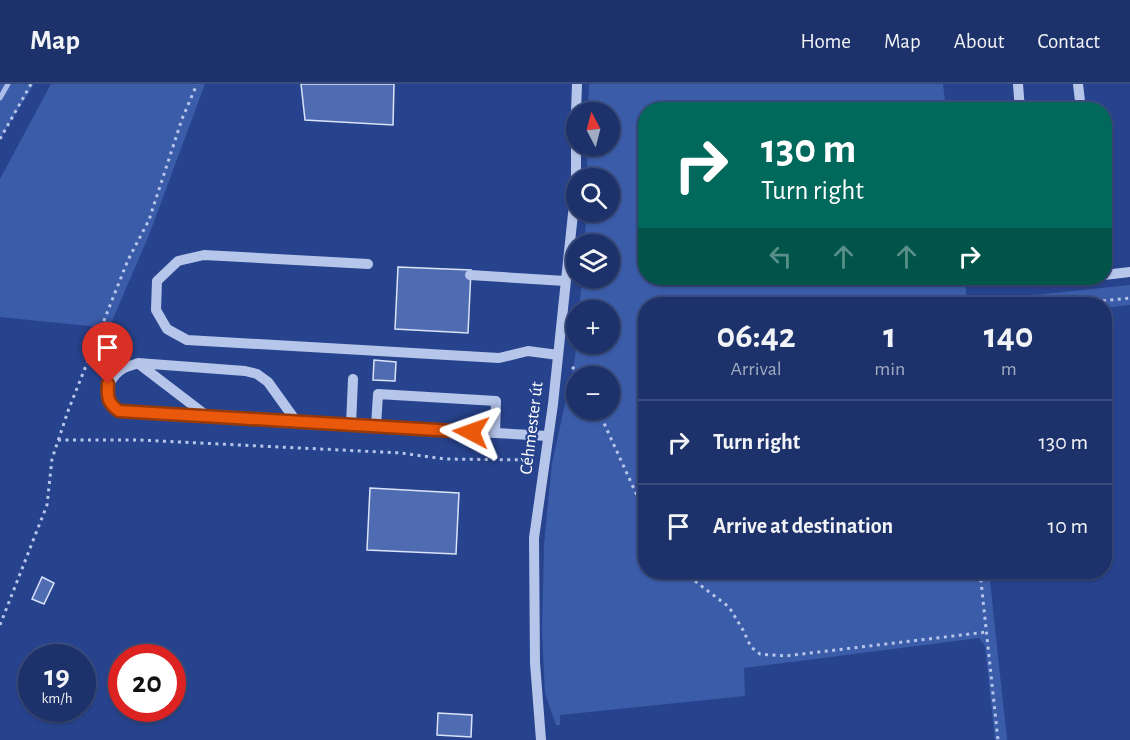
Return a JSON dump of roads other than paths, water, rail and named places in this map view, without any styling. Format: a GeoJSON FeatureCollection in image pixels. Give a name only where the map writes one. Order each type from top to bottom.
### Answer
{"type":"FeatureCollection","features":[{"type":"Feature","properties":{"kind":"street"},"geometry":{"type":"LineString","coordinates":[[576,102],[577,84]]}},
{"type":"Feature","properties":{"kind":"street"},"geometry":{"type":"LineString","coordinates":[[1018,84],[1019,102]]}},
{"type":"Feature","properties":{"kind":"street"},"geometry":{"type":"LineString","coordinates":[[1078,84],[1080,102]]}},
{"type":"Feature","properties":{"kind":"street","name":"Céhmester út"},"geometry":{"type":"LineString","coordinates":[[571,234],[576,185],[576,156]]}},
{"type":"Feature","properties":{"kind":"street"},"geometry":{"type":"LineString","coordinates":[[368,264],[204,255],[178,261],[157,280],[156,310],[167,329],[187,339],[499,358],[528,351],[558,355]]}},
{"type":"Feature","properties":{"kind":"street"},"geometry":{"type":"LineString","coordinates":[[1112,273],[1130,272]]}},
{"type":"Feature","properties":{"kind":"street"},"geometry":{"type":"LineString","coordinates":[[470,274],[566,281]]}},
{"type":"Feature","properties":{"kind":"street","name":"Céhmester út"},"geometry":{"type":"LineString","coordinates":[[541,740],[535,663],[534,538],[566,281]]}},
{"type":"Feature","properties":{"kind":"street"},"geometry":{"type":"LineString","coordinates":[[296,421],[268,382],[257,374],[245,371],[138,363],[124,368],[108,384],[107,395],[111,405],[119,411],[548,436]]}},
{"type":"Feature","properties":{"kind":"street"},"geometry":{"type":"LineString","coordinates":[[138,363],[207,416]]}},
{"type":"Feature","properties":{"kind":"street"},"geometry":{"type":"LineString","coordinates":[[351,425],[353,379]]}},
{"type":"Feature","properties":{"kind":"street"},"geometry":{"type":"LineString","coordinates":[[376,426],[378,394],[496,401],[495,434]]}},
{"type":"Feature","properties":{"kind":"waterway"},"geometry":{"type":"LineString","coordinates":[[0,98],[8,84]]}}]}
